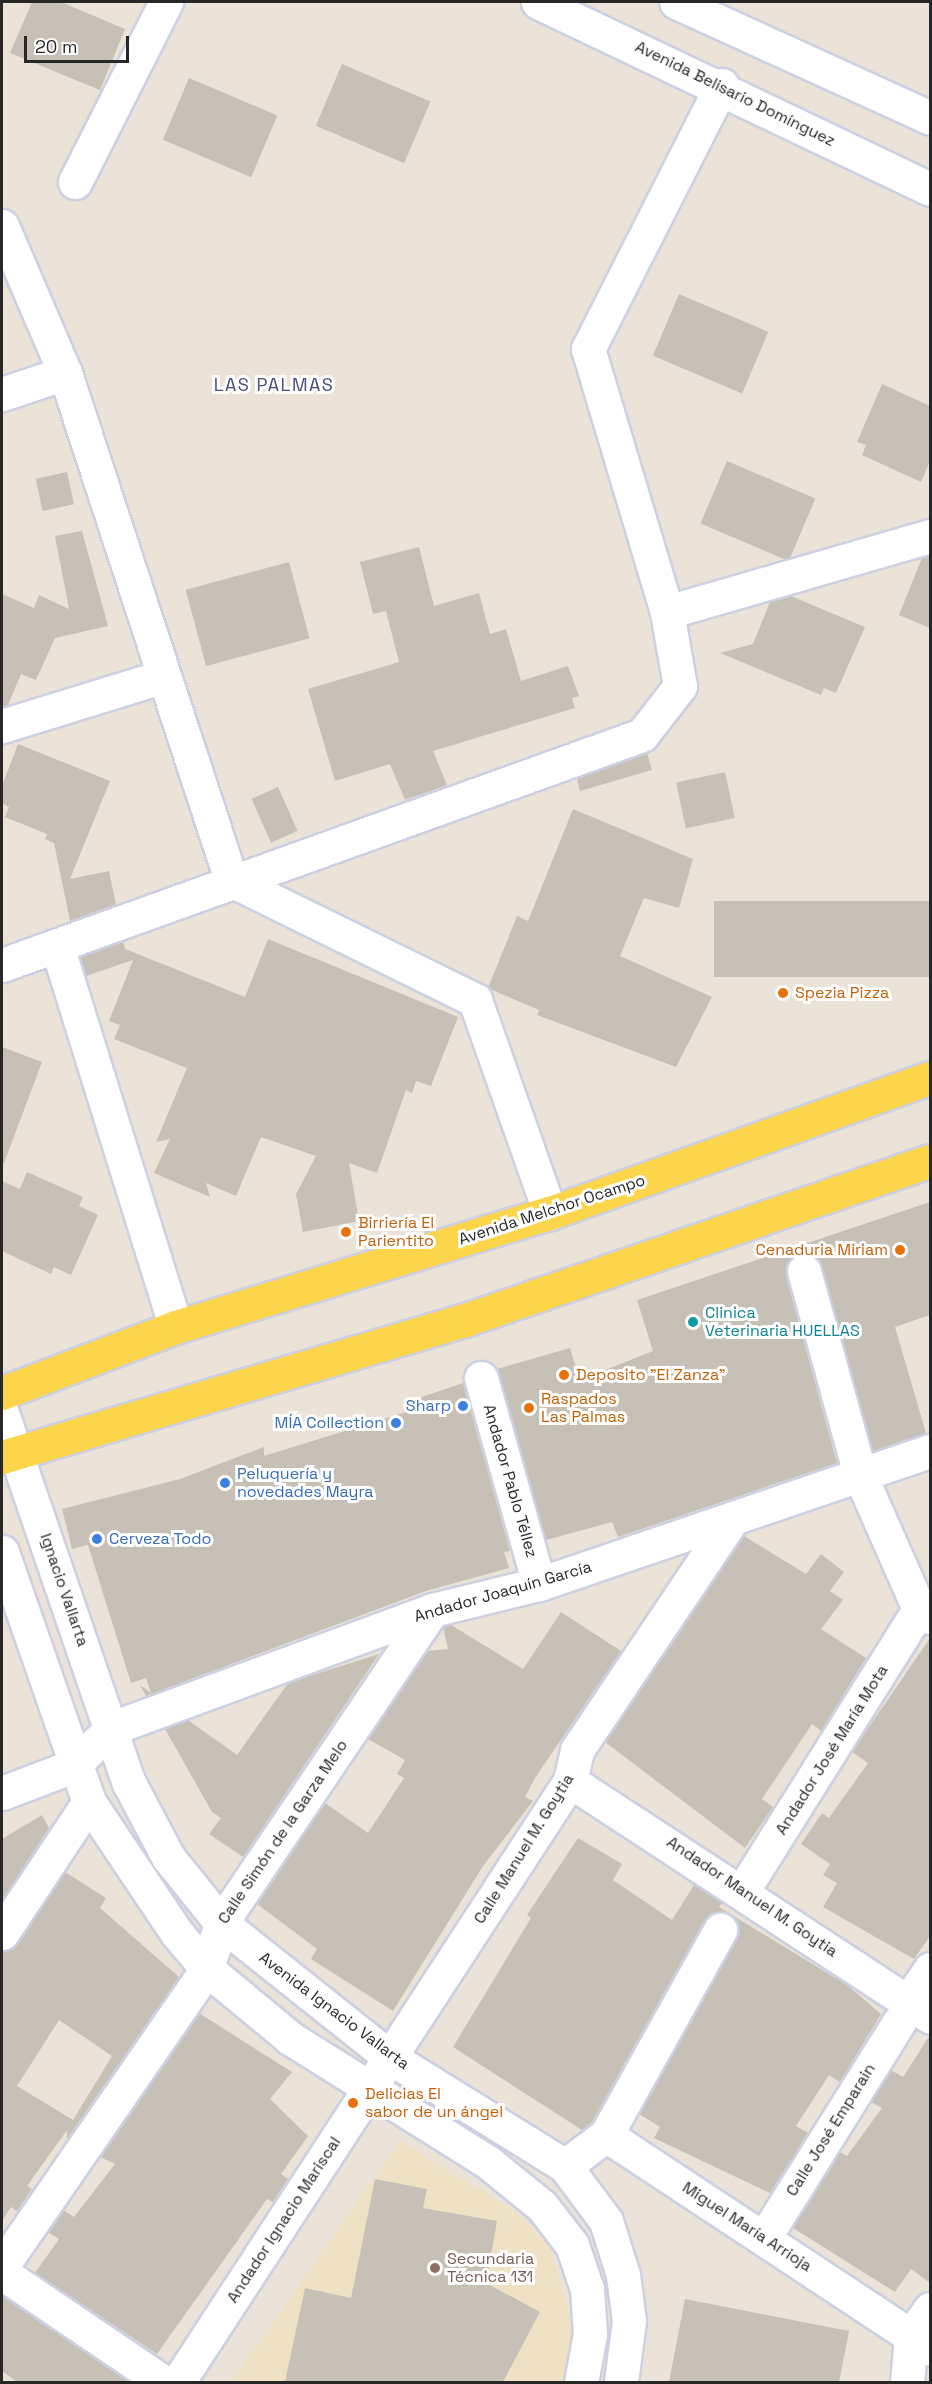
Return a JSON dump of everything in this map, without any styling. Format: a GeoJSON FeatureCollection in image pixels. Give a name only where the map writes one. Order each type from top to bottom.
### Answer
{"type":"FeatureCollection","features":[{"type":"Feature","properties":{"kind":"main road","name":"Avenida Melchor Ocampo"},"geometry":{"type":"LineString","coordinates":[[2,1393],[176,1327],[550,1213],[930,1078]]}},
{"type":"Feature","properties":{"kind":"main road"},"geometry":{"type":"LineString","coordinates":[[8,1454],[465,1320],[930,1161]]}},
{"type":"Feature","properties":{"kind":"street"},"geometry":{"type":"LineString","coordinates":[[75,182],[166,2]]}},
{"type":"Feature","properties":{"kind":"street","name":"Avenida Belisario Domínguez"},"geometry":{"type":"LineString","coordinates":[[537,2],[722,85],[930,189]]}},
{"type":"Feature","properties":{"kind":"street"},"geometry":{"type":"LineString","coordinates":[[676,2],[930,118]]}},
{"type":"Feature","properties":{"kind":"street"},"geometry":{"type":"LineString","coordinates":[[2,965],[231,880],[642,735],[680,686],[667,612],[588,349],[722,85]]}},
{"type":"Feature","properties":{"kind":"street"},"geometry":{"type":"LineString","coordinates":[[2,226],[66,374],[161,677],[231,880],[475,1000],[550,1213]]}},
{"type":"Feature","properties":{"kind":"street"},"geometry":{"type":"LineString","coordinates":[[2,394],[66,374]]}},
{"type":"Feature","properties":{"kind":"street"},"geometry":{"type":"LineString","coordinates":[[667,612],[930,536]]}},
{"type":"Feature","properties":{"kind":"street"},"geometry":{"type":"LineString","coordinates":[[2,726],[161,677]]}},
{"type":"Feature","properties":{"kind":"street"},"geometry":{"type":"LineString","coordinates":[[57,946],[176,1327]]}},
{"type":"Feature","properties":{"kind":"street"},"geometry":{"type":"LineString","coordinates":[[804,1271],[860,1475],[924,1613]]}},
{"type":"Feature","properties":{"kind":"street","name":"Andador Pablo Téllez"},"geometry":{"type":"LineString","coordinates":[[481,1378],[539,1584]]}},
{"type":"Feature","properties":{"kind":"street","name":"Ignacio Vallarta"},"geometry":{"type":"LineString","coordinates":[[2,1413],[8,1454],[112,1728]]}},
{"type":"Feature","properties":{"kind":"street","name":"Andador Joaquín García"},"geometry":{"type":"LineString","coordinates":[[112,1728],[432,1610],[539,1584],[930,1451]]}},
{"type":"Feature","properties":{"kind":"street","name":"Calle Manuel M. Goytia"},"geometry":{"type":"LineString","coordinates":[[391,2058],[570,1781],[577,1750],[732,1519]]}},
{"type":"Feature","properties":{"kind":"street"},"geometry":{"type":"LineString","coordinates":[[2,1552],[73,1766],[89,1802],[207,1969],[290,2038],[369,2092],[489,2163],[543,2206],[572,2245],[587,2289],[590,2334],[581,2382]]}},
{"type":"Feature","properties":{"kind":"street","name":"Calle Simón de la Garza Melo"},"geometry":{"type":"LineString","coordinates":[[2,2266],[207,1969],[220,1923],[432,1610]]}},
{"type":"Feature","properties":{"kind":"street","name":"Andador José María Mota"},"geometry":{"type":"LineString","coordinates":[[743,1890],[924,1613]]}},
{"type":"Feature","properties":{"kind":"street"},"geometry":{"type":"LineString","coordinates":[[2,1793],[73,1766],[112,1728]]}},
{"type":"Feature","properties":{"kind":"street","name":"Avenida Ignacio Vallarta"},"geometry":{"type":"LineString","coordinates":[[112,1728],[129,1783],[168,1857],[220,1923],[391,2058],[565,2166],[606,2222],[623,2275],[629,2321],[621,2382]]}},
{"type":"Feature","properties":{"kind":"street","name":"Andador Manuel M. Goytia"},"geometry":{"type":"LineString","coordinates":[[570,1781],[743,1890],[912,2014]]}},
{"type":"Feature","properties":{"kind":"street"},"geometry":{"type":"LineString","coordinates":[[2,1933],[89,1802]]}},
{"type":"Feature","properties":{"kind":"street"},"geometry":{"type":"LineString","coordinates":[[565,2166],[606,2135],[720,1930]]}},
{"type":"Feature","properties":{"kind":"street","name":"Calle José Emparain"},"geometry":{"type":"LineString","coordinates":[[764,2238],[912,2014],[930,1970]]}},
{"type":"Feature","properties":{"kind":"street","name":"Andador Ignacio Mariscal"},"geometry":{"type":"LineString","coordinates":[[178,2382],[391,2058]]}},
{"type":"Feature","properties":{"kind":"street","name":"Miguel María Arrioja"},"geometry":{"type":"LineString","coordinates":[[606,2135],[921,2342]]}},
{"type":"Feature","properties":{"kind":"street"},"geometry":{"type":"LineString","coordinates":[[2,2273],[163,2382]]}},
{"type":"Feature","properties":{"kind":"street"},"geometry":{"type":"LineString","coordinates":[[907,2382],[930,2309]]}},
{"type":"Feature","properties":{"kind":"shaded area","name":"Secundaria Técnica 131"},"geometry":{"type":"Polygon","coordinates":[[[400,2141],[516,2212],[550,2246],[573,2330],[563,2382],[231,2382],[400,2141]]]}},
{"type":"Feature","properties":{"kind":"building"},"geometry":{"type":"Polygon","coordinates":[[[32,2],[61,2],[125,29],[100,90],[10,53],[32,2]]]}},
{"type":"Feature","properties":{"kind":"building"},"geometry":{"type":"Polygon","coordinates":[[[342,64],[430,102],[404,163],[316,126],[342,64]]]}},
{"type":"Feature","properties":{"kind":"building"},"geometry":{"type":"Polygon","coordinates":[[[189,78],[277,116],[251,177],[163,140],[189,78]]]}},
{"type":"Feature","properties":{"kind":"building"},"geometry":{"type":"Polygon","coordinates":[[[679,294],[768,332],[742,394],[653,356],[679,294]]]}},
{"type":"Feature","properties":{"kind":"building"},"geometry":{"type":"Polygon","coordinates":[[[882,384],[930,406],[930,461],[921,482],[862,455],[866,445],[857,442],[882,384]]]}},
{"type":"Feature","properties":{"kind":"building"},"geometry":{"type":"Polygon","coordinates":[[[727,461],[815,499],[789,561],[700,524],[727,461]]]}},
{"type":"Feature","properties":{"kind":"building"},"geometry":{"type":"Polygon","coordinates":[[[67,472],[74,504],[43,511],[36,479],[67,472]]]}},
{"type":"Feature","properties":{"kind":"building"},"geometry":{"type":"Polygon","coordinates":[[[82,531],[108,626],[55,638],[36,680],[21,674],[8,705],[2,707],[2,594],[34,608],[39,595],[69,609],[55,536],[82,531]]]}},
{"type":"Feature","properties":{"kind":"building"},"geometry":{"type":"Polygon","coordinates":[[[419,547],[434,606],[479,593],[490,634],[506,629],[521,681],[568,666],[579,696],[572,698],[575,708],[433,751],[447,785],[405,800],[390,764],[335,781],[308,689],[399,662],[386,611],[373,614],[360,562],[419,547]]]}},
{"type":"Feature","properties":{"kind":"building"},"geometry":{"type":"Polygon","coordinates":[[[930,555],[930,628],[899,615],[922,558],[930,555]]]}},
{"type":"Feature","properties":{"kind":"building"},"geometry":{"type":"Polygon","coordinates":[[[289,562],[309,638],[206,666],[186,590],[289,562]]]}},
{"type":"Feature","properties":{"kind":"building"},"geometry":{"type":"Polygon","coordinates":[[[791,596],[865,627],[836,693],[824,688],[821,695],[720,653],[753,644],[770,602],[791,596]]]}},
{"type":"Feature","properties":{"kind":"building"},"geometry":{"type":"Polygon","coordinates":[[[18,744],[110,781],[70,879],[109,871],[116,904],[70,921],[54,843],[45,839],[47,834],[5,817],[9,807],[2,803],[2,786],[18,744]]]}},
{"type":"Feature","properties":{"kind":"building"},"geometry":{"type":"Polygon","coordinates":[[[647,753],[652,770],[580,791],[577,778],[647,753]]]}},
{"type":"Feature","properties":{"kind":"building"},"geometry":{"type":"Polygon","coordinates":[[[725,772],[735,818],[686,828],[676,782],[725,772]]]}},
{"type":"Feature","properties":{"kind":"building"},"geometry":{"type":"Polygon","coordinates":[[[278,787],[298,831],[271,843],[252,799],[278,787]]]}},
{"type":"Feature","properties":{"kind":"building"},"geometry":{"type":"Polygon","coordinates":[[[573,809],[693,859],[679,908],[644,898],[620,956],[712,997],[676,1067],[537,1015],[539,1010],[488,988],[517,916],[528,921],[573,809]]]}},
{"type":"Feature","properties":{"kind":"building"},"geometry":{"type":"Polygon","coordinates":[[[714,901],[930,901],[930,977],[714,977],[714,901]]]}},
{"type":"Feature","properties":{"kind":"building"},"geometry":{"type":"Polygon","coordinates":[[[268,939],[458,1017],[431,1086],[416,1081],[412,1093],[406,1090],[377,1173],[349,1163],[359,1221],[303,1232],[296,1194],[316,1156],[261,1137],[236,1196],[206,1183],[210,1197],[154,1173],[170,1139],[156,1142],[187,1068],[114,1039],[120,1025],[109,1021],[133,960],[86,976],[80,957],[123,941],[125,949],[245,997],[268,939]]]}},
{"type":"Feature","properties":{"kind":"building"},"geometry":{"type":"Polygon","coordinates":[[[2,1047],[42,1062],[4,1163],[2,1163],[2,1047]]]}},
{"type":"Feature","properties":{"kind":"building"},"geometry":{"type":"Polygon","coordinates":[[[27,1172],[83,1197],[79,1206],[98,1215],[71,1275],[54,1267],[51,1274],[2,1251],[2,1181],[20,1189],[27,1172]]]}},
{"type":"Feature","properties":{"kind":"building"},"geometry":{"type":"Polygon","coordinates":[[[930,1202],[930,1315],[895,1327],[926,1433],[873,1451],[822,1266],[809,1253],[798,1253],[786,1266],[786,1276],[837,1463],[618,1537],[612,1522],[546,1540],[497,1369],[570,1348],[580,1380],[653,1351],[637,1300],[930,1202]]]}},
{"type":"Feature","properties":{"kind":"building"},"geometry":{"type":"Polygon","coordinates":[[[463,1383],[510,1551],[504,1552],[509,1568],[426,1591],[146,1696],[140,1685],[151,1693],[146,1678],[131,1683],[88,1545],[72,1549],[62,1509],[180,1479],[264,1447],[264,1456],[406,1412],[404,1403],[463,1383]]]}},
{"type":"Feature","properties":{"kind":"building"},"geometry":{"type":"Polygon","coordinates":[[[744,1536],[806,1574],[821,1554],[844,1572],[830,1591],[843,1600],[821,1629],[866,1658],[821,1731],[812,1724],[762,1799],[773,1807],[745,1848],[605,1742],[744,1536]]]}},
{"type":"Feature","properties":{"kind":"building"},"geometry":{"type":"Polygon","coordinates":[[[561,1612],[621,1651],[535,1778],[525,1797],[533,1801],[483,1866],[393,2011],[311,1959],[317,1949],[257,1904],[325,1803],[368,1833],[404,1778],[397,1774],[405,1760],[368,1739],[427,1651],[448,1649],[443,1627],[451,1625],[523,1669],[561,1612]]]}},
{"type":"Feature","properties":{"kind":"building"},"geometry":{"type":"Polygon","coordinates":[[[930,1638],[930,1936],[914,1959],[823,1907],[837,1883],[823,1875],[830,1864],[801,1844],[822,1813],[829,1818],[868,1763],[852,1752],[930,1638]]]}},
{"type":"Feature","properties":{"kind":"building"},"geometry":{"type":"Polygon","coordinates":[[[379,1654],[243,1857],[209,1834],[221,1818],[212,1812],[165,1729],[188,1720],[237,1755],[288,1683],[379,1654]]]}},
{"type":"Feature","properties":{"kind":"building"},"geometry":{"type":"Polygon","coordinates":[[[42,1815],[49,1828],[2,1900],[2,1839],[42,1815]]]}},
{"type":"Feature","properties":{"kind":"building"},"geometry":{"type":"Polygon","coordinates":[[[578,1838],[622,1864],[613,1880],[672,1920],[694,1885],[722,1903],[719,1907],[729,1913],[711,1914],[704,1921],[592,2122],[582,2130],[453,2047],[531,1918],[527,1915],[578,1838]]]}},
{"type":"Feature","properties":{"kind":"building"},"geometry":{"type":"Polygon","coordinates":[[[65,1872],[106,1898],[100,1908],[179,1977],[67,2139],[67,2130],[27,2186],[32,2189],[17,2211],[11,2207],[2,2221],[2,1952],[18,1943],[65,1872]],[[59,2020],[17,2086],[73,2120],[112,2056],[59,2020]]]}},
{"type":"Feature","properties":{"kind":"building"},"geometry":{"type":"Polygon","coordinates":[[[729,1913],[847,1985],[881,2014],[840,2082],[829,2075],[796,2126],[808,2133],[770,2193],[654,2138],[660,2127],[639,2114],[736,1939],[736,1921],[729,1913]]]}},
{"type":"Feature","properties":{"kind":"building"},"geometry":{"type":"Polygon","coordinates":[[[199,2013],[292,2072],[270,2099],[308,2136],[281,2174],[288,2179],[273,2202],[267,2199],[157,2354],[35,2273],[59,2239],[48,2232],[63,2210],[74,2217],[115,2164],[100,2157],[199,2013]]]}},
{"type":"Feature","properties":{"kind":"building"},"geometry":{"type":"Polygon","coordinates":[[[930,2035],[930,2283],[911,2269],[895,2292],[793,2228],[840,2152],[847,2156],[882,2108],[871,2102],[891,2070],[903,2077],[930,2035]]]}},
{"type":"Feature","properties":{"kind":"building","name":"Secundaria Técnica 131"},"geometry":{"type":"Polygon","coordinates":[[[375,2179],[427,2189],[423,2208],[497,2221],[486,2283],[540,2312],[503,2382],[285,2382],[305,2288],[351,2298],[375,2179]]]}},
{"type":"Feature","properties":{"kind":"building"},"geometry":{"type":"Polygon","coordinates":[[[2,2295],[126,2380],[125,2382],[17,2382],[2,2371],[2,2295]]]}},
{"type":"Feature","properties":{"kind":"building"},"geometry":{"type":"Polygon","coordinates":[[[685,2299],[849,2331],[839,2382],[669,2382],[685,2299]]]}},
{"type":"Feature","properties":{"kind":"place","name":"Spezia Pizza"},"geometry":{"type":"Point","coordinates":[783,993]}},
{"type":"Feature","properties":{"kind":"place","name":"Birriería El Parientito"},"geometry":{"type":"Point","coordinates":[346,1232]}},
{"type":"Feature","properties":{"kind":"place","name":"Cenaduria Miriam"},"geometry":{"type":"Point","coordinates":[900,1250]}},
{"type":"Feature","properties":{"kind":"place","name":"Clinica Veterinaria HUELLAS"},"geometry":{"type":"Point","coordinates":[693,1322]}},
{"type":"Feature","properties":{"kind":"place","name":"Deposito \"El Zanza\""},"geometry":{"type":"Point","coordinates":[564,1375]}},
{"type":"Feature","properties":{"kind":"place","name":"Sharp"},"geometry":{"type":"Point","coordinates":[463,1406]}},
{"type":"Feature","properties":{"kind":"place","name":"Raspados Las Palmas"},"geometry":{"type":"Point","coordinates":[529,1408]}},
{"type":"Feature","properties":{"kind":"place","name":"MÍA Collection"},"geometry":{"type":"Point","coordinates":[396,1423]}},
{"type":"Feature","properties":{"kind":"place","name":"Peluquería y novedades Mayra"},"geometry":{"type":"Point","coordinates":[225,1483]}},
{"type":"Feature","properties":{"kind":"place","name":"Cerveza Todo"},"geometry":{"type":"Point","coordinates":[97,1539]}},
{"type":"Feature","properties":{"kind":"place","name":"Delicias El sabor de un ángel"},"geometry":{"type":"Point","coordinates":[353,2103]}},
{"type":"Feature","properties":{"kind":"place","name":"Secundaria Técnica 131"},"geometry":{"type":"Point","coordinates":[435,2268]}},
{"type":"Feature","properties":{"kind":"district","name":"LAS PALMAS"},"geometry":{"type":"Point","coordinates":[274,385]}}]}
